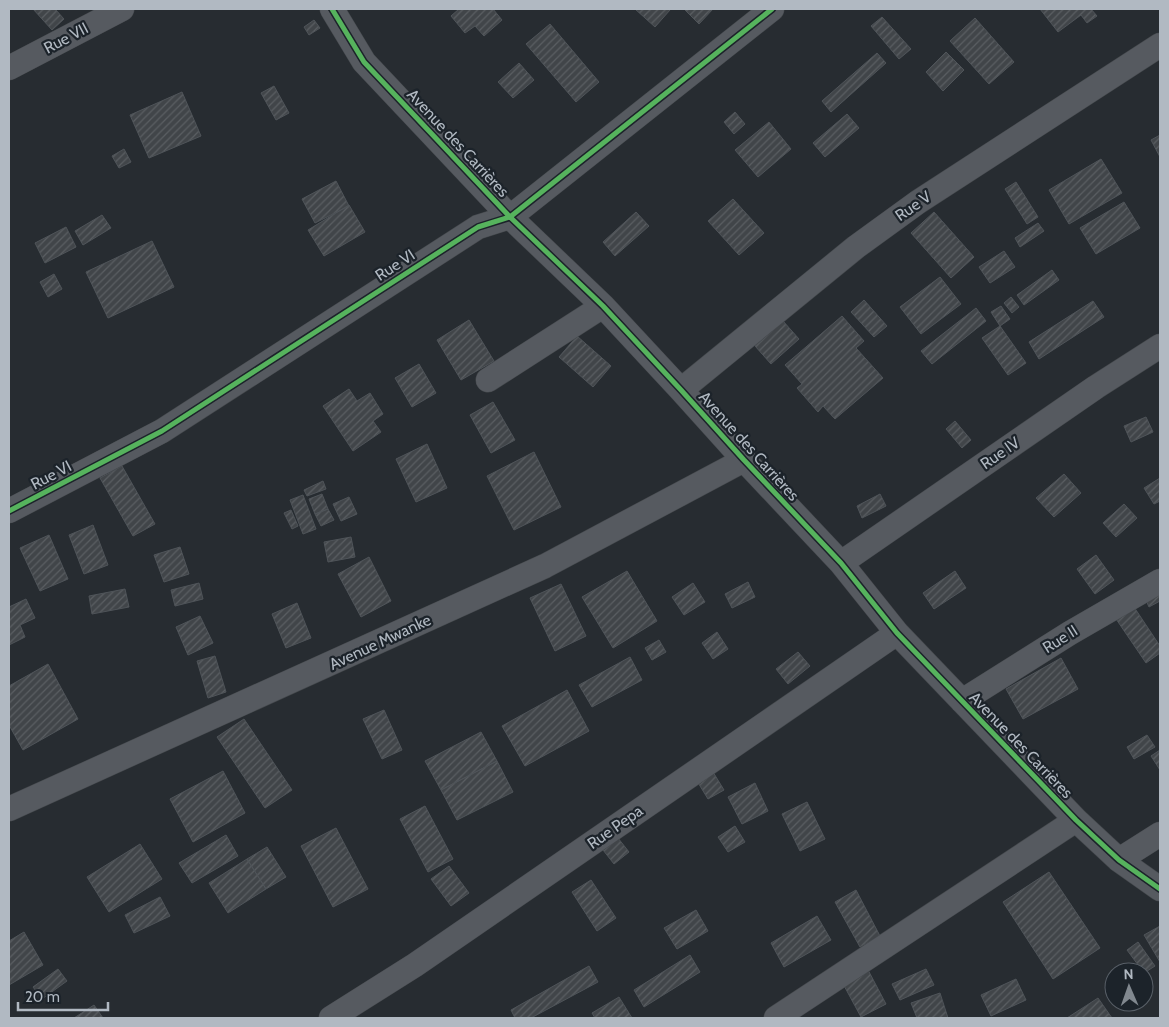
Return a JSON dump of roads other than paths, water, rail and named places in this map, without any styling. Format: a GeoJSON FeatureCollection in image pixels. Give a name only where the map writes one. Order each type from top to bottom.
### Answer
{"type":"FeatureCollection","features":[{"type":"Feature","properties":{"kind":"street","name":"Rue VII"},"geometry":{"type":"LineString","coordinates":[[9,68],[122,9]]}},
{"type":"Feature","properties":{"kind":"street","name":"Avenue des Carrières"},"geometry":{"type":"LineString","coordinates":[[332,9],[364,62],[510,217],[603,306],[841,563],[896,633],[1076,820],[1119,860],[1160,889]]}},
{"type":"Feature","properties":{"kind":"street","name":"Rue VI"},"geometry":{"type":"LineString","coordinates":[[9,511],[162,431],[478,227],[510,217],[772,9]]}},
{"type":"Feature","properties":{"kind":"street","name":"Rue V"},"geometry":{"type":"LineString","coordinates":[[681,390],[856,247],[918,202],[1160,45]]}},
{"type":"Feature","properties":{"kind":"street"},"geometry":{"type":"LineString","coordinates":[[488,380],[603,306]]}},
{"type":"Feature","properties":{"kind":"street","name":"Rue IV"},"geometry":{"type":"LineString","coordinates":[[841,563],[1096,387],[1160,346]]}},
{"type":"Feature","properties":{"kind":"street","name":"Avenue Mwanke"},"geometry":{"type":"LineString","coordinates":[[9,809],[545,566],[744,460]]}},
{"type":"Feature","properties":{"kind":"street","name":"Rue II"},"geometry":{"type":"LineString","coordinates":[[962,701],[1070,633],[1160,581]]}},
{"type":"Feature","properties":{"kind":"street","name":"Rue Pepa"},"geometry":{"type":"LineString","coordinates":[[331,1018],[416,965],[896,633]]}},
{"type":"Feature","properties":{"kind":"street"},"geometry":{"type":"LineString","coordinates":[[776,1018],[1076,820]]}},
{"type":"Feature","properties":{"kind":"street"},"geometry":{"type":"LineString","coordinates":[[1119,860],[1160,834]]}}]}
